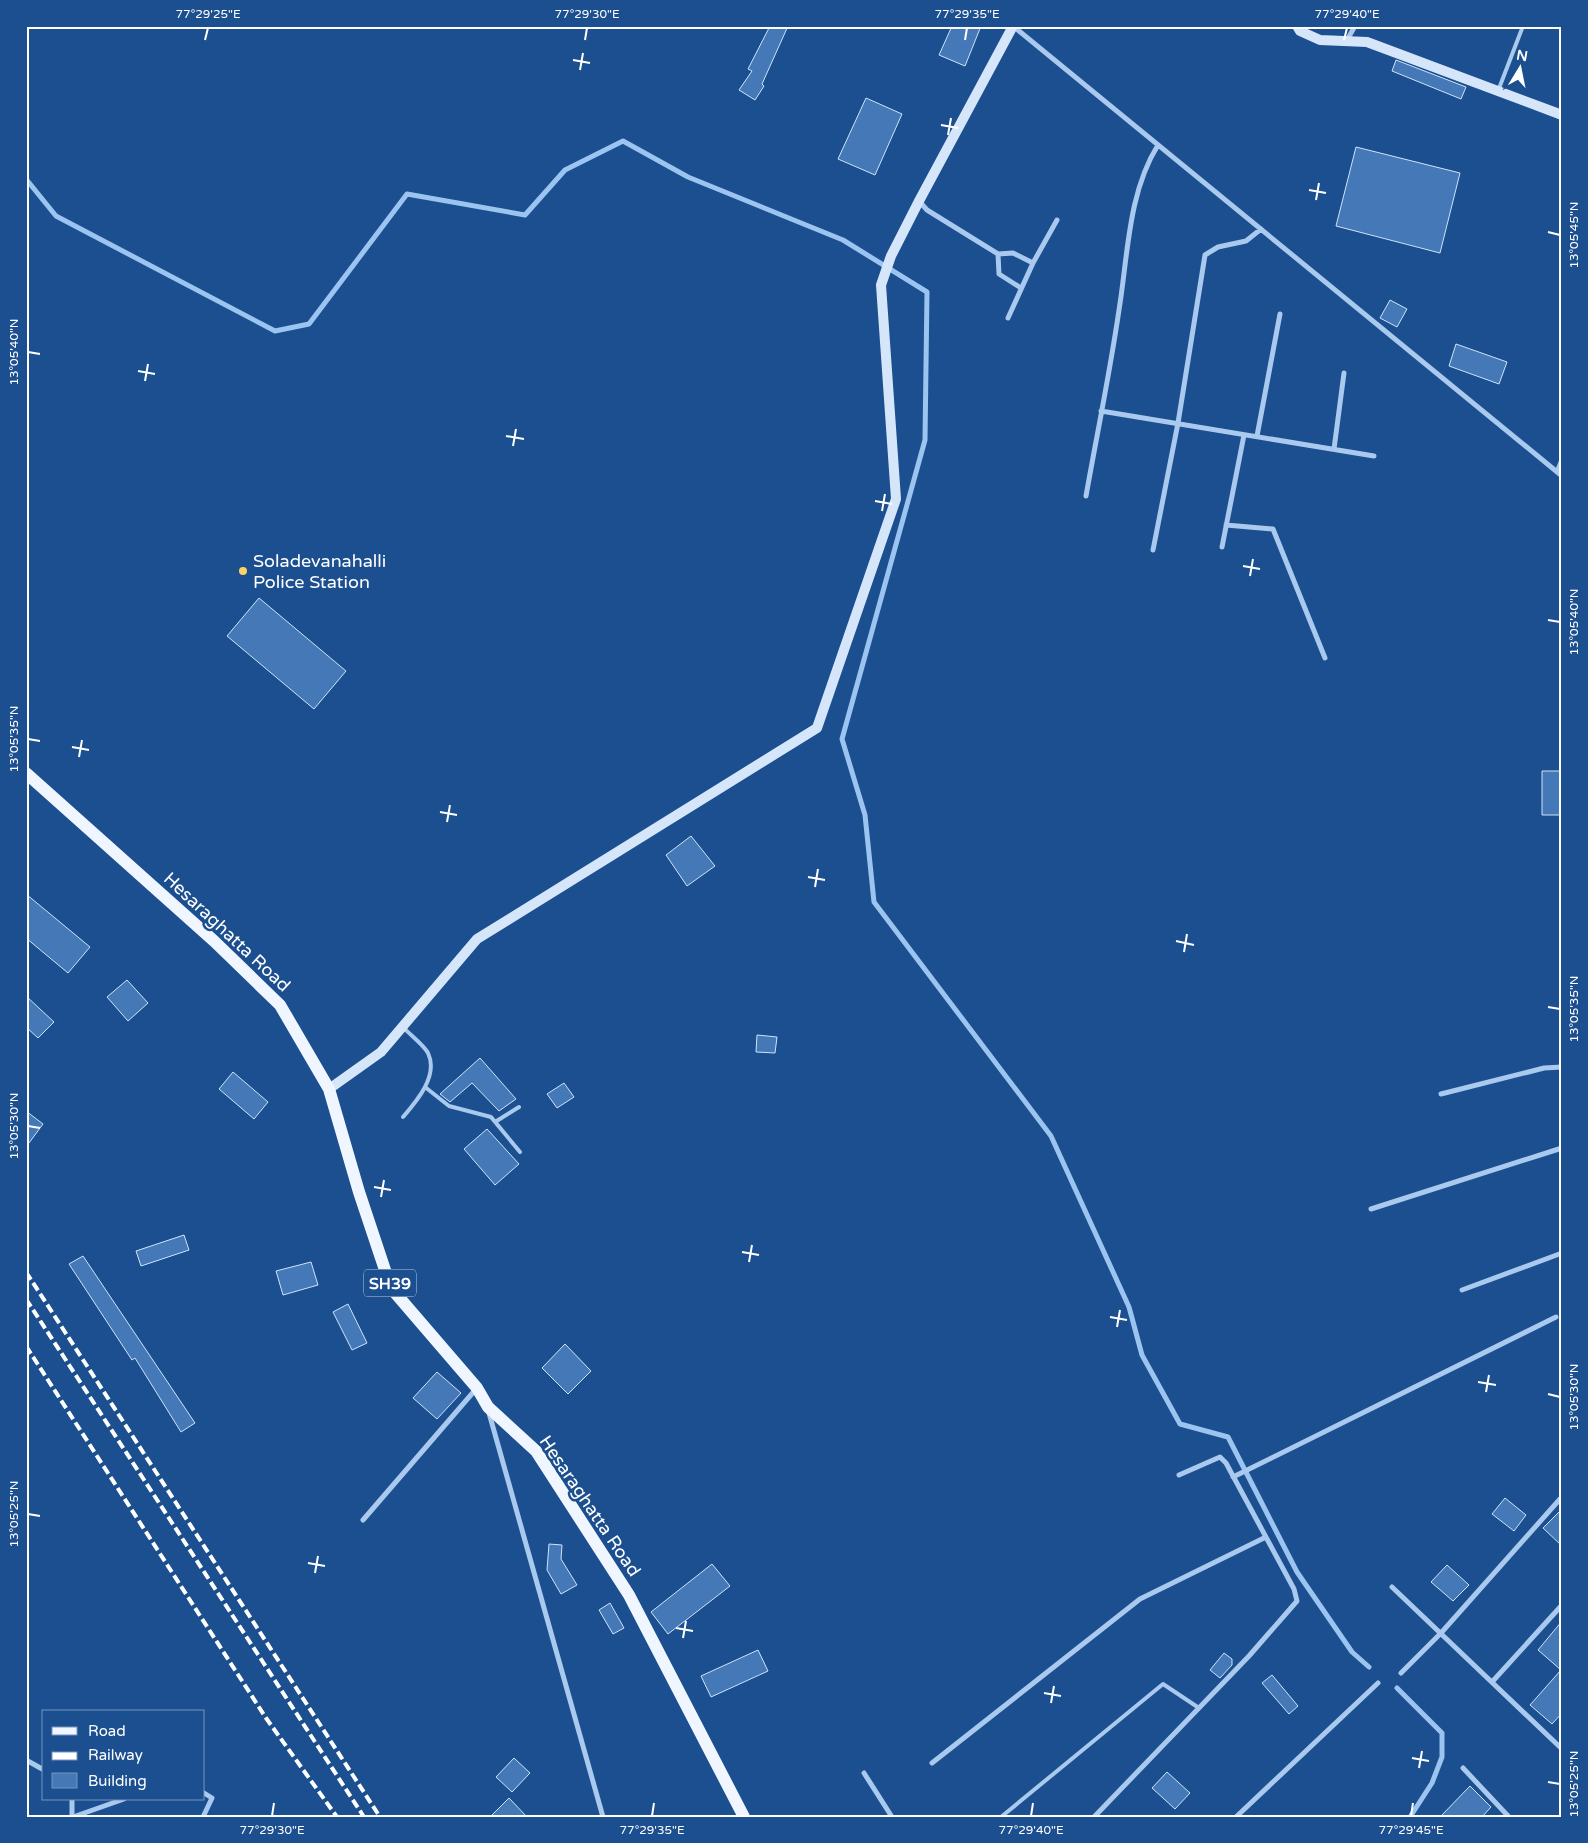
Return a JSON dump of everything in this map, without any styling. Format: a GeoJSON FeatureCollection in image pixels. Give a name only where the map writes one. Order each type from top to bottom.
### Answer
{"type":"FeatureCollection","features":[{"type":"Feature","properties":{"kind":"main road","name":"Hesaraghatta Road"},"geometry":{"type":"LineString","coordinates":[[26,773],[214,941],[280,1005],[329,1089],[359,1192],[392,1288],[477,1388],[488,1408],[536,1452],[629,1595],[744,1817]]}},
{"type":"Feature","properties":{"kind":"street"},"geometry":{"type":"LineString","coordinates":[[329,1089],[381,1052],[477,939],[818,728],[896,499],[881,285],[891,256],[919,201],[1013,26],[1559,474],[1562,460]]}},
{"type":"Feature","properties":{"kind":"street"},"geometry":{"type":"LineString","coordinates":[[1297,26],[1300,31],[1320,40],[1367,42],[1562,115]]}},
{"type":"Feature","properties":{"kind":"street"},"geometry":{"type":"LineString","coordinates":[[1347,40],[1355,26]]}},
{"type":"Feature","properties":{"kind":"street"},"geometry":{"type":"LineString","coordinates":[[1086,496],[1119,311],[1137,194],[1145,166],[1158,145]]}},
{"type":"Feature","properties":{"kind":"street"},"geometry":{"type":"LineString","coordinates":[[919,201],[927,210],[998,254],[1013,253],[1033,263]]}},
{"type":"Feature","properties":{"kind":"street"},"geometry":{"type":"LineString","coordinates":[[1008,318],[1033,263],[1057,220]]}},
{"type":"Feature","properties":{"kind":"street"},"geometry":{"type":"LineString","coordinates":[[1153,550],[1178,423],[1205,255],[1218,247],[1246,240],[1261,229]]}},
{"type":"Feature","properties":{"kind":"street"},"geometry":{"type":"LineString","coordinates":[[998,254],[999,274],[1021,288]]}},
{"type":"Feature","properties":{"kind":"street"},"geometry":{"type":"LineString","coordinates":[[1257,436],[1280,314]]}},
{"type":"Feature","properties":{"kind":"street"},"geometry":{"type":"LineString","coordinates":[[1334,449],[1344,373]]}},
{"type":"Feature","properties":{"kind":"street"},"geometry":{"type":"LineString","coordinates":[[1101,411],[1374,456]]}},
{"type":"Feature","properties":{"kind":"street"},"geometry":{"type":"LineString","coordinates":[[1222,547],[1244,435]]}},
{"type":"Feature","properties":{"kind":"street"},"geometry":{"type":"LineString","coordinates":[[1226,525],[1273,529],[1325,658]]}},
{"type":"Feature","properties":{"kind":"street"},"geometry":{"type":"LineString","coordinates":[[1441,1094],[1544,1068],[1562,1067]]}},
{"type":"Feature","properties":{"kind":"street"},"geometry":{"type":"LineString","coordinates":[[1371,1209],[1562,1148]]}},
{"type":"Feature","properties":{"kind":"street"},"geometry":{"type":"LineString","coordinates":[[1462,1290],[1562,1253]]}},
{"type":"Feature","properties":{"kind":"street"},"geometry":{"type":"LineString","coordinates":[[1234,1476],[1556,1317]]}},
{"type":"Feature","properties":{"kind":"street"},"geometry":{"type":"LineString","coordinates":[[363,1520],[477,1388]]}},
{"type":"Feature","properties":{"kind":"street"},"geometry":{"type":"LineString","coordinates":[[488,1408],[603,1817]]}},
{"type":"Feature","properties":{"kind":"street"},"geometry":{"type":"LineString","coordinates":[[1094,1817],[1199,1708],[1297,1601],[1294,1589],[1234,1476],[1220,1457],[1179,1475]]}},
{"type":"Feature","properties":{"kind":"street"},"geometry":{"type":"LineString","coordinates":[[1401,1673],[1440,1633],[1560,1499]]}},
{"type":"Feature","properties":{"kind":"street"},"geometry":{"type":"LineString","coordinates":[[932,1763],[1140,1599],[1266,1537]]}},
{"type":"Feature","properties":{"kind":"street"},"geometry":{"type":"LineString","coordinates":[[1392,1586],[1560,1747],[1562,1740]]}},
{"type":"Feature","properties":{"kind":"street"},"geometry":{"type":"LineString","coordinates":[[1492,1682],[1562,1605]]}},
{"type":"Feature","properties":{"kind":"street"},"geometry":{"type":"LineString","coordinates":[[1236,1817],[1378,1683]]}},
{"type":"Feature","properties":{"kind":"street"},"geometry":{"type":"LineString","coordinates":[[26,1760],[42,1769]]}},
{"type":"Feature","properties":{"kind":"street"},"geometry":{"type":"LineString","coordinates":[[1463,1768],[1509,1817]]}},
{"type":"Feature","properties":{"kind":"street"},"geometry":{"type":"LineString","coordinates":[[864,1773],[892,1817]]}},
{"type":"Feature","properties":{"kind":"street"},"geometry":{"type":"LineString","coordinates":[[203,1817],[212,1798],[205,1794]]}},
{"type":"Feature","properties":{"kind":"street"},"geometry":{"type":"LineString","coordinates":[[72,1800],[73,1817],[121,1800]]}},
{"type":"Feature","properties":{"kind":"lane"},"geometry":{"type":"LineString","coordinates":[[1498,91],[1523,26]]}},
{"type":"Feature","properties":{"kind":"lane"},"geometry":{"type":"LineString","coordinates":[[402,1026],[428,1054],[430,1071],[423,1093],[403,1117]]}},
{"type":"Feature","properties":{"kind":"lane"},"geometry":{"type":"LineString","coordinates":[[425,1087],[449,1106],[491,1117],[520,1152]]}},
{"type":"Feature","properties":{"kind":"lane"},"geometry":{"type":"LineString","coordinates":[[495,1122],[519,1107]]}},
{"type":"Feature","properties":{"kind":"lane"},"geometry":{"type":"LineString","coordinates":[[1001,1817],[1163,1684],[1199,1708]]}},
{"type":"Feature","properties":{"kind":"building"},"geometry":{"type":"Polygon","coordinates":[[[770,26],[788,26],[762,84],[764,86],[755,100],[739,90],[752,71],[748,69],[770,26]]]}},
{"type":"Feature","properties":{"kind":"building"},"geometry":{"type":"Polygon","coordinates":[[[952,26],[981,26],[965,66],[939,55],[952,26]]]}},
{"type":"Feature","properties":{"kind":"building"},"geometry":{"type":"Polygon","coordinates":[[[1396,60],[1466,87],[1461,99],[1392,71],[1396,60]]]}},
{"type":"Feature","properties":{"kind":"building"},"geometry":{"type":"Polygon","coordinates":[[[866,98],[902,114],[875,175],[838,159],[866,98]]]}},
{"type":"Feature","properties":{"kind":"building"},"geometry":{"type":"Polygon","coordinates":[[[1356,147],[1460,173],[1440,253],[1336,226],[1356,147]]]}},
{"type":"Feature","properties":{"kind":"building"},"geometry":{"type":"Polygon","coordinates":[[[1390,300],[1407,309],[1397,327],[1380,318],[1390,300]]]}},
{"type":"Feature","properties":{"kind":"building"},"geometry":{"type":"Polygon","coordinates":[[[1456,344],[1507,362],[1499,384],[1449,366],[1456,344]]]}},
{"type":"Feature","properties":{"kind":"building"},"geometry":{"type":"Polygon","coordinates":[[[259,598],[346,671],[314,709],[227,636],[259,598]]]}},
{"type":"Feature","properties":{"kind":"building"},"geometry":{"type":"Polygon","coordinates":[[[1542,771],[1562,771],[1562,815],[1542,815],[1542,771]]]}},
{"type":"Feature","properties":{"kind":"building"},"geometry":{"type":"Polygon","coordinates":[[[691,836],[715,866],[687,886],[666,855],[691,836]]]}},
{"type":"Feature","properties":{"kind":"building"},"geometry":{"type":"Polygon","coordinates":[[[26,894],[90,947],[68,973],[26,938],[26,894]]]}},
{"type":"Feature","properties":{"kind":"building"},"geometry":{"type":"Polygon","coordinates":[[[127,980],[148,1003],[128,1021],[107,997],[127,980]]]}},
{"type":"Feature","properties":{"kind":"building"},"geometry":{"type":"Polygon","coordinates":[[[26,996],[54,1022],[38,1038],[26,1027],[26,996]]]}},
{"type":"Feature","properties":{"kind":"building"},"geometry":{"type":"Polygon","coordinates":[[[757,1035],[777,1037],[775,1053],[756,1052],[757,1035]]]}},
{"type":"Feature","properties":{"kind":"building"},"geometry":{"type":"Polygon","coordinates":[[[480,1058],[516,1099],[499,1111],[472,1083],[450,1102],[440,1094],[480,1058]]]}},
{"type":"Feature","properties":{"kind":"building"},"geometry":{"type":"Polygon","coordinates":[[[233,1072],[268,1102],[254,1119],[219,1089],[233,1072]]]}},
{"type":"Feature","properties":{"kind":"building"},"geometry":{"type":"Polygon","coordinates":[[[564,1083],[574,1097],[557,1108],[547,1094],[564,1083]]]}},
{"type":"Feature","properties":{"kind":"building"},"geometry":{"type":"Polygon","coordinates":[[[26,1111],[43,1124],[26,1147],[26,1111]]]}},
{"type":"Feature","properties":{"kind":"building"},"geometry":{"type":"Polygon","coordinates":[[[487,1129],[519,1164],[495,1185],[464,1149],[487,1129]]]}},
{"type":"Feature","properties":{"kind":"building"},"geometry":{"type":"Polygon","coordinates":[[[184,1235],[189,1250],[141,1266],[136,1251],[184,1235]]]}},
{"type":"Feature","properties":{"kind":"building"},"geometry":{"type":"Polygon","coordinates":[[[83,1256],[195,1423],[181,1432],[135,1358],[132,1360],[69,1264],[83,1256]]]}},
{"type":"Feature","properties":{"kind":"building"},"geometry":{"type":"Polygon","coordinates":[[[311,1262],[318,1285],[283,1295],[276,1271],[311,1262]]]}},
{"type":"Feature","properties":{"kind":"building"},"geometry":{"type":"Polygon","coordinates":[[[348,1304],[367,1343],[352,1350],[333,1312],[348,1304]]]}},
{"type":"Feature","properties":{"kind":"building"},"geometry":{"type":"Polygon","coordinates":[[[565,1344],[591,1371],[568,1394],[542,1368],[565,1344]]]}},
{"type":"Feature","properties":{"kind":"building"},"geometry":{"type":"Polygon","coordinates":[[[437,1372],[461,1393],[437,1419],[413,1398],[437,1372]]]}},
{"type":"Feature","properties":{"kind":"building"},"geometry":{"type":"Polygon","coordinates":[[[1505,1498],[1526,1515],[1514,1531],[1492,1514],[1505,1498]]]}},
{"type":"Feature","properties":{"kind":"building"},"geometry":{"type":"Polygon","coordinates":[[[1562,1509],[1562,1546],[1543,1528],[1562,1509]]]}},
{"type":"Feature","properties":{"kind":"building"},"geometry":{"type":"Polygon","coordinates":[[[549,1544],[562,1545],[561,1559],[577,1585],[561,1594],[547,1570],[549,1544]]]}},
{"type":"Feature","properties":{"kind":"building"},"geometry":{"type":"Polygon","coordinates":[[[712,1564],[730,1586],[668,1634],[651,1612],[712,1564]]]}},
{"type":"Feature","properties":{"kind":"building"},"geometry":{"type":"Polygon","coordinates":[[[1447,1565],[1469,1585],[1453,1601],[1431,1582],[1447,1565]]]}},
{"type":"Feature","properties":{"kind":"building"},"geometry":{"type":"Polygon","coordinates":[[[610,1603],[624,1628],[613,1634],[599,1610],[610,1603]]]}},
{"type":"Feature","properties":{"kind":"building"},"geometry":{"type":"Polygon","coordinates":[[[1562,1621],[1562,1713],[1552,1724],[1530,1705],[1561,1670],[1538,1650],[1562,1621]]]}},
{"type":"Feature","properties":{"kind":"building"},"geometry":{"type":"Polygon","coordinates":[[[758,1650],[768,1671],[711,1697],[701,1676],[758,1650]]]}},
{"type":"Feature","properties":{"kind":"building"},"geometry":{"type":"Polygon","coordinates":[[[1224,1653],[1232,1659],[1232,1665],[1220,1678],[1210,1670],[1224,1653]]]}},
{"type":"Feature","properties":{"kind":"building"},"geometry":{"type":"Polygon","coordinates":[[[1272,1675],[1298,1706],[1289,1714],[1262,1683],[1272,1675]]]}},
{"type":"Feature","properties":{"kind":"building"},"geometry":{"type":"Polygon","coordinates":[[[514,1758],[530,1773],[512,1792],[496,1777],[514,1758]]]}},
{"type":"Feature","properties":{"kind":"building"},"geometry":{"type":"Polygon","coordinates":[[[1167,1772],[1190,1793],[1175,1809],[1152,1788],[1167,1772]]]}},
{"type":"Feature","properties":{"kind":"building"},"geometry":{"type":"Polygon","coordinates":[[[1470,1786],[1491,1807],[1482,1817],[1440,1817],[1470,1786]]]}},
{"type":"Feature","properties":{"kind":"building"},"geometry":{"type":"Polygon","coordinates":[[[509,1798],[527,1817],[490,1817],[509,1798]]]}},
{"type":"Feature","properties":{"kind":"waterway"},"geometry":{"type":"LineString","coordinates":[[26,179],[56,216],[275,331],[309,324],[407,194],[525,215],[565,170],[623,141],[688,177],[843,240],[927,292],[925,440],[842,739],[865,815],[874,902],[1051,1136],[1129,1307],[1142,1355],[1180,1424],[1228,1437],[1297,1572],[1352,1652],[1369,1667]]}},
{"type":"Feature","properties":{"kind":"waterway"},"geometry":{"type":"LineString","coordinates":[[1397,1688],[1442,1733],[1442,1757],[1432,1783],[1410,1817]]}},
{"type":"Feature","properties":{"kind":"railway"},"geometry":{"type":"LineString","coordinates":[[26,1272],[380,1817]]}},
{"type":"Feature","properties":{"kind":"railway"},"geometry":{"type":"LineString","coordinates":[[26,1299],[364,1817]]}},
{"type":"Feature","properties":{"kind":"railway"},"geometry":{"type":"LineString","coordinates":[[26,1346],[266,1718],[337,1817]]}},
{"type":"Feature","properties":{"kind":"place","name":"Soladevanahalli Police Station"},"geometry":{"type":"Point","coordinates":[243,571]}}]}
